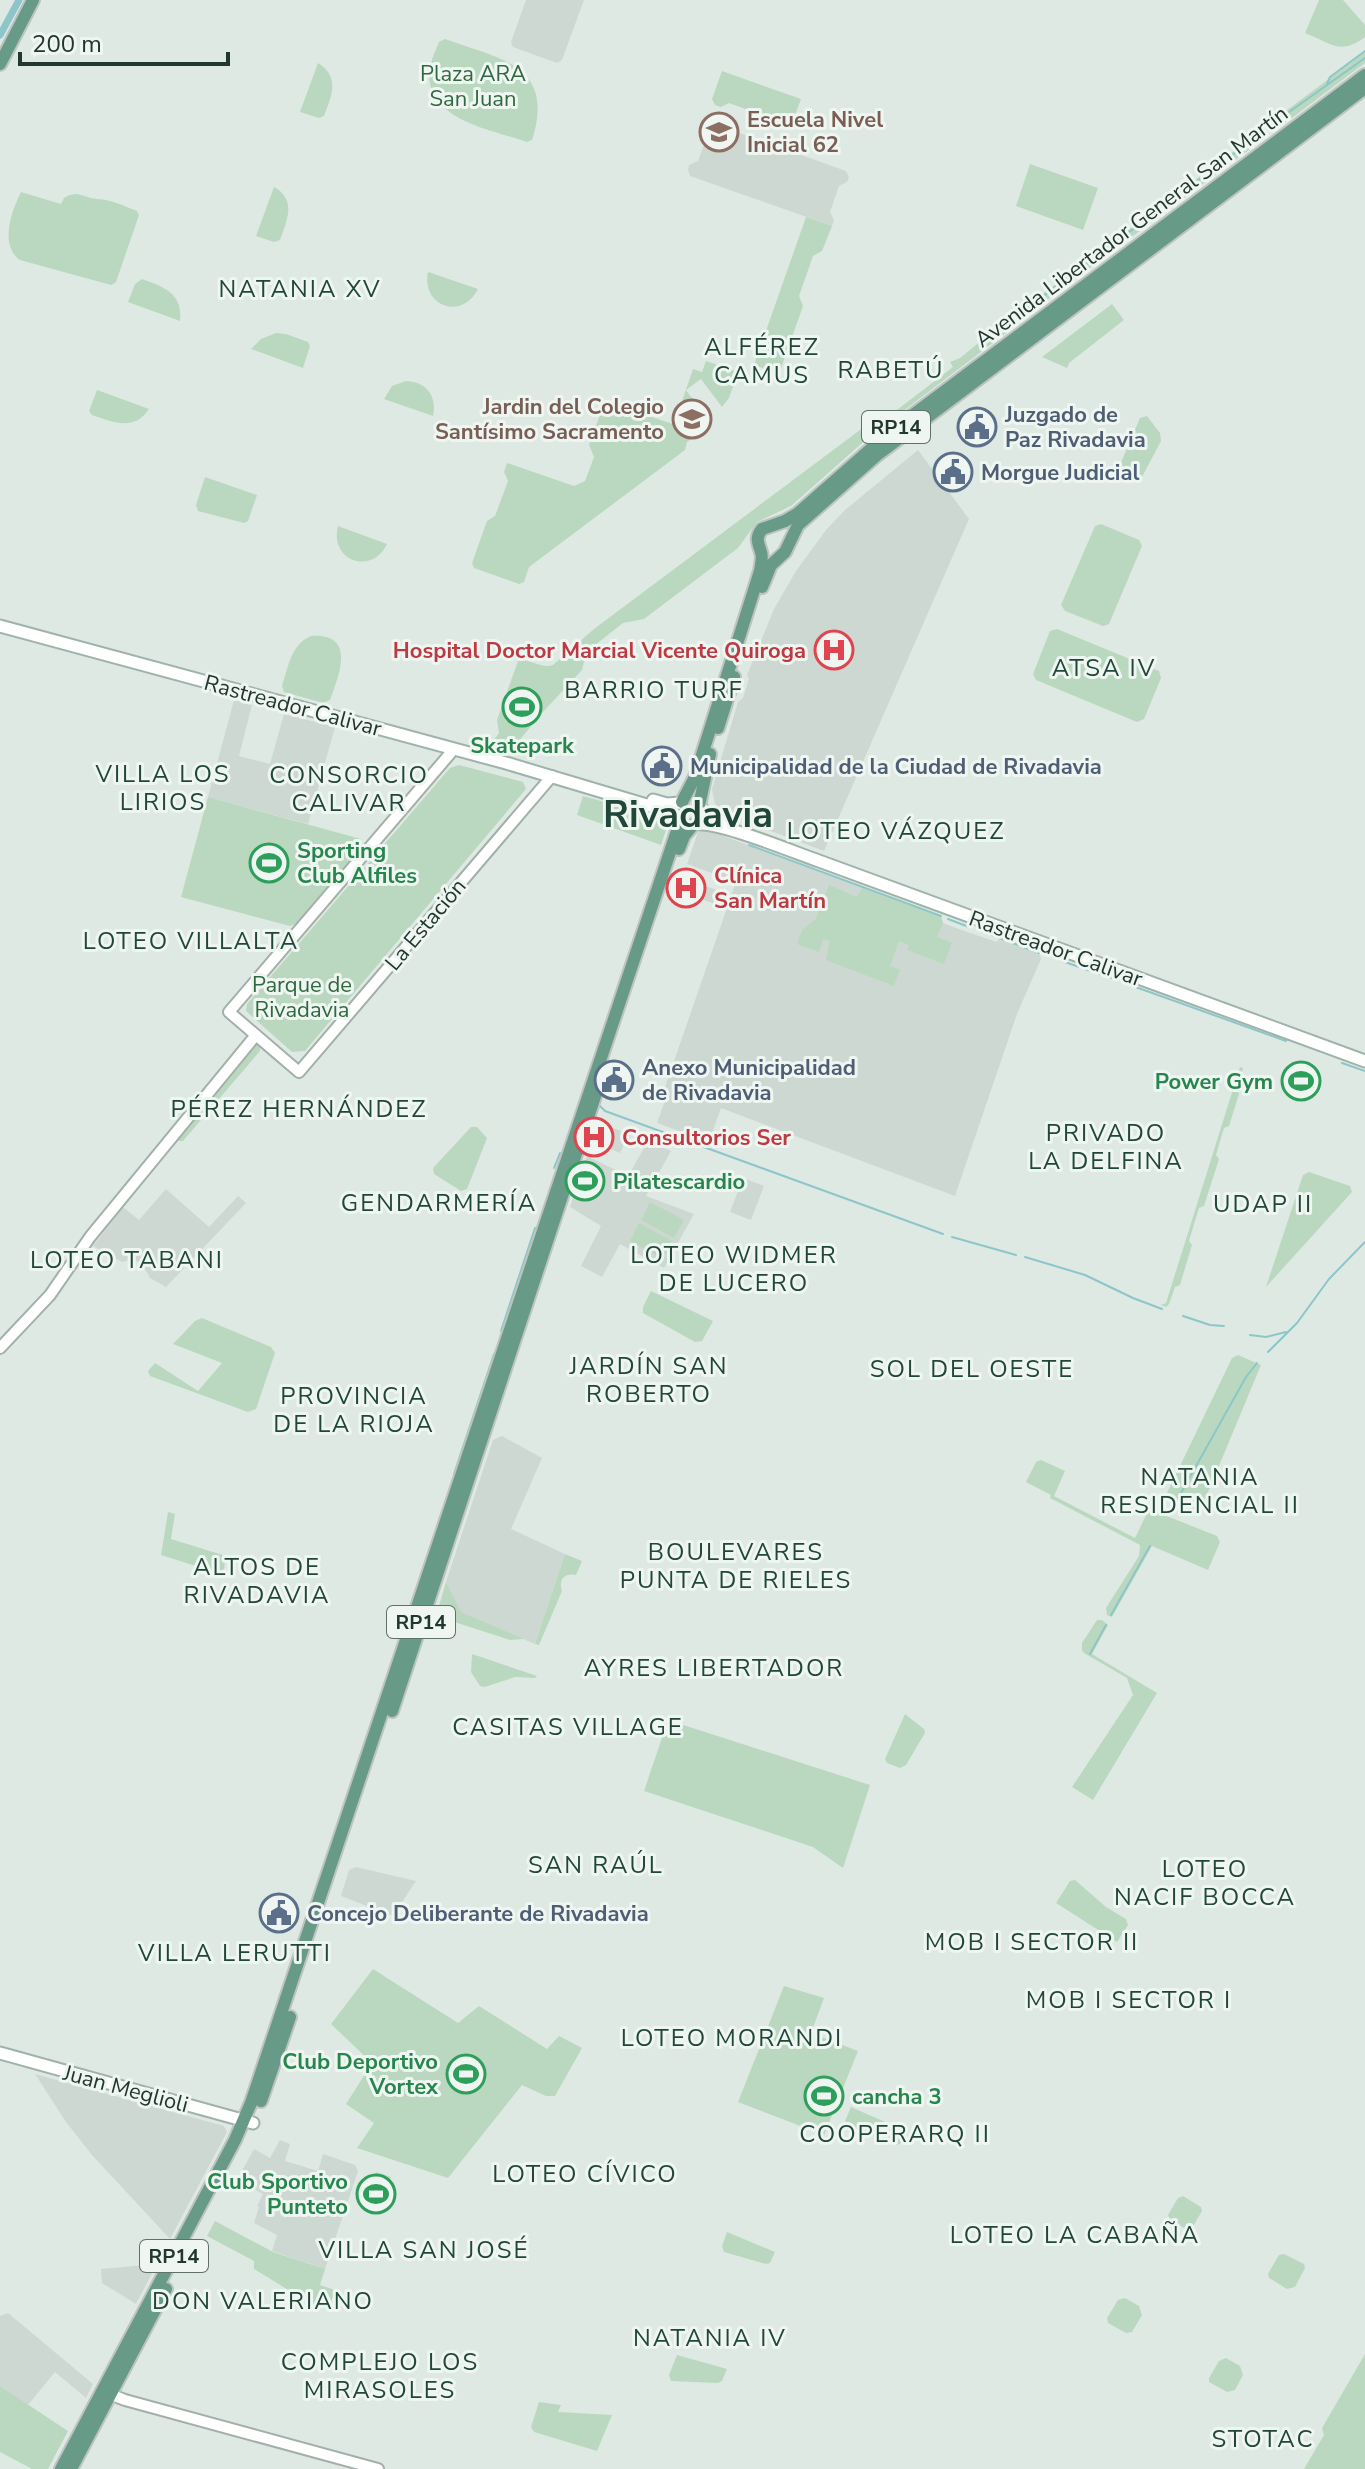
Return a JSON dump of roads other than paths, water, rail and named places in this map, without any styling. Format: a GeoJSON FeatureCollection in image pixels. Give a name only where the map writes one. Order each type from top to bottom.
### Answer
{"type":"FeatureCollection","features":[{"type":"Feature","properties":{"kind":"main road"},"geometry":{"type":"LineString","coordinates":[[0,64],[33,0]]}},
{"type":"Feature","properties":{"kind":"main road","name":"Avenida Libertador General San Martín"},"geometry":{"type":"LineString","coordinates":[[771,524],[797,514],[876,442],[1365,75]]}},
{"type":"Feature","properties":{"kind":"main road","name":"Avenida Libertador General San Martín"},"geometry":{"type":"LineString","coordinates":[[700,807],[708,761],[762,588],[771,565],[790,542],[800,523],[899,438],[1365,88]]}},
{"type":"Feature","properties":{"kind":"main road"},"geometry":{"type":"LineString","coordinates":[[681,803],[690,800],[700,807],[701,815],[694,825],[685,825],[676,818],[677,808],[695,777],[760,571],[759,532],[771,524],[786,531],[790,542]]}},
{"type":"Feature","properties":{"kind":"main road"},"geometry":{"type":"LineString","coordinates":[[761,553],[771,557],[781,555]]}},
{"type":"Feature","properties":{"kind":"main road","name":"Rastreador Calivar"},"geometry":{"type":"LineString","coordinates":[[0,626],[552,776],[660,809],[676,818]]}},
{"type":"Feature","properties":{"kind":"main road","name":"Rastreador Calivar"},"geometry":{"type":"LineString","coordinates":[[585,786],[596,785],[667,804],[681,803]]}},
{"type":"Feature","properties":{"kind":"main road","name":"Rastreador Calivar"},"geometry":{"type":"LineString","coordinates":[[700,807],[716,821],[746,836]]}},
{"type":"Feature","properties":{"kind":"main road","name":"RP14"},"geometry":{"type":"LineString","coordinates":[[248,2122],[471,1442],[677,831],[676,818]]}},
{"type":"Feature","properties":{"kind":"main road","name":"Rastreador Calivar"},"geometry":{"type":"LineString","coordinates":[[694,825],[705,824],[746,836],[1365,1061]]}},
{"type":"Feature","properties":{"kind":"main road","name":"RP14"},"geometry":{"type":"LineString","coordinates":[[71,2469],[106,2393],[248,2122],[682,840],[694,825]]}},
{"type":"Feature","properties":{"kind":"main road","name":"Juan Meglioli"},"geometry":{"type":"LineString","coordinates":[[0,2053],[248,2122]]}},
{"type":"Feature","properties":{"kind":"main road","name":"RP14"},"geometry":{"type":"LineString","coordinates":[[61,2469],[106,2393]]}},
{"type":"Feature","properties":{"kind":"street"},"geometry":{"type":"LineString","coordinates":[[0,1348],[50,1295],[90,1237],[256,1035],[229,1012],[454,749]]}},
{"type":"Feature","properties":{"kind":"street","name":"La Estación"},"geometry":{"type":"LineString","coordinates":[[256,1035],[299,1072],[552,776]]}},
{"type":"Feature","properties":{"kind":"street"},"geometry":{"type":"LineString","coordinates":[[106,2393],[378,2469]]}},
{"type":"Feature","properties":{"kind":"waterway"},"geometry":{"type":"LineString","coordinates":[[0,35],[19,0]]}},
{"type":"Feature","properties":{"kind":"waterway"},"geometry":{"type":"LineString","coordinates":[[1327,84],[1330,77],[1365,51]]}},
{"type":"Feature","properties":{"kind":"waterway"},"geometry":{"type":"LineString","coordinates":[[1275,122],[1365,58]]}},
{"type":"Feature","properties":{"kind":"waterway"},"geometry":{"type":"LineString","coordinates":[[1022,312],[1247,144]]}},
{"type":"Feature","properties":{"kind":"waterway"},"geometry":{"type":"LineString","coordinates":[[749,845],[941,916]]}},
{"type":"Feature","properties":{"kind":"waterway"},"geometry":{"type":"LineString","coordinates":[[948,919],[969,927]]}},
{"type":"Feature","properties":{"kind":"waterway"},"geometry":{"type":"LineString","coordinates":[[979,930],[1010,942]]}},
{"type":"Feature","properties":{"kind":"waterway"},"geometry":{"type":"LineString","coordinates":[[1013,943],[1039,953]]}},
{"type":"Feature","properties":{"kind":"waterway"},"geometry":{"type":"LineString","coordinates":[[1062,961],[1111,978]]}},
{"type":"Feature","properties":{"kind":"waterway"},"geometry":{"type":"LineString","coordinates":[[1130,985],[1286,1041]]}},
{"type":"Feature","properties":{"kind":"waterway"},"geometry":{"type":"LineString","coordinates":[[1342,1063],[1365,1071]]}},
{"type":"Feature","properties":{"kind":"waterway"},"geometry":{"type":"LineString","coordinates":[[600,1106],[605,1111],[943,1234]]}},
{"type":"Feature","properties":{"kind":"waterway"},"geometry":{"type":"LineString","coordinates":[[588,1141],[593,1125]]}},
{"type":"Feature","properties":{"kind":"waterway"},"geometry":{"type":"LineString","coordinates":[[554,1168],[560,1153]]}},
{"type":"Feature","properties":{"kind":"waterway"},"geometry":{"type":"LineString","coordinates":[[501,1331],[535,1228]]}},
{"type":"Feature","properties":{"kind":"waterway"},"geometry":{"type":"LineString","coordinates":[[952,1237],[1016,1255]]}},
{"type":"Feature","properties":{"kind":"waterway"},"geometry":{"type":"LineString","coordinates":[[1268,1352],[1297,1323],[1329,1279],[1365,1242]]}},
{"type":"Feature","properties":{"kind":"waterway"},"geometry":{"type":"LineString","coordinates":[[1025,1257],[1085,1275],[1162,1309]]}},
{"type":"Feature","properties":{"kind":"waterway"},"geometry":{"type":"LineString","coordinates":[[1183,1316],[1224,1326]]}},
{"type":"Feature","properties":{"kind":"waterway"},"geometry":{"type":"LineString","coordinates":[[1250,1335],[1266,1337],[1286,1332]]}},
{"type":"Feature","properties":{"kind":"waterway"},"geometry":{"type":"LineString","coordinates":[[454,1474],[494,1354]]}},
{"type":"Feature","properties":{"kind":"waterway"},"geometry":{"type":"LineString","coordinates":[[1177,1500],[1246,1377],[1257,1363]]}},
{"type":"Feature","properties":{"kind":"waterway"},"geometry":{"type":"LineString","coordinates":[[1111,1615],[1150,1546]]}},
{"type":"Feature","properties":{"kind":"waterway"},"geometry":{"type":"LineString","coordinates":[[1090,1654],[1106,1625]]}},
{"type":"Feature","properties":{"kind":"place","name":"Escuela Nivel Inicial 62"},"geometry":{"type":"Point","coordinates":[719,132]}},
{"type":"Feature","properties":{"kind":"place","name":"Jardin del Colegio Santísimo Sacramento"},"geometry":{"type":"Point","coordinates":[692,419]}},
{"type":"Feature","properties":{"kind":"place","name":"Juzgado de Paz Rivadavia"},"geometry":{"type":"Point","coordinates":[977,427]}},
{"type":"Feature","properties":{"kind":"place","name":"Morgue Judicial"},"geometry":{"type":"Point","coordinates":[953,472]}},
{"type":"Feature","properties":{"kind":"place","name":"Hospital Doctor Marcial Vicente Quiroga"},"geometry":{"type":"Point","coordinates":[834,650]}},
{"type":"Feature","properties":{"kind":"place","name":"Skatepark"},"geometry":{"type":"Point","coordinates":[522,707]}},
{"type":"Feature","properties":{"kind":"place","name":"Municipalidad de la Ciudad de Rivadavia"},"geometry":{"type":"Point","coordinates":[662,766]}},
{"type":"Feature","properties":{"kind":"place","name":"Sporting Club Alfiles"},"geometry":{"type":"Point","coordinates":[269,863]}},
{"type":"Feature","properties":{"kind":"place","name":"Clínica San Martín"},"geometry":{"type":"Point","coordinates":[686,888]}},
{"type":"Feature","properties":{"kind":"place","name":"Anexo Municipalidad de Rivadavia"},"geometry":{"type":"Point","coordinates":[614,1080]}},
{"type":"Feature","properties":{"kind":"place","name":"Power Gym"},"geometry":{"type":"Point","coordinates":[1301,1081]}},
{"type":"Feature","properties":{"kind":"place","name":"Consultorios Ser"},"geometry":{"type":"Point","coordinates":[594,1137]}},
{"type":"Feature","properties":{"kind":"place","name":"Pilatescardio"},"geometry":{"type":"Point","coordinates":[585,1181]}},
{"type":"Feature","properties":{"kind":"place","name":"Concejo Deliberante de Rivadavia"},"geometry":{"type":"Point","coordinates":[279,1913]}},
{"type":"Feature","properties":{"kind":"place","name":"Club Deportivo Vortex"},"geometry":{"type":"Point","coordinates":[466,2074]}},
{"type":"Feature","properties":{"kind":"place","name":"cancha 3"},"geometry":{"type":"Point","coordinates":[824,2096]}},
{"type":"Feature","properties":{"kind":"place","name":"Club Sportivo Punteto"},"geometry":{"type":"Point","coordinates":[376,2194]}},
{"type":"Feature","properties":{"kind":"district","name":"NATANIA XV"},"geometry":{"type":"Point","coordinates":[300,289]}},
{"type":"Feature","properties":{"kind":"district","name":"ALFÉREZ CAMUS"},"geometry":{"type":"Point","coordinates":[762,361]}},
{"type":"Feature","properties":{"kind":"district","name":"RABETÚ"},"geometry":{"type":"Point","coordinates":[891,370]}},
{"type":"Feature","properties":{"kind":"district","name":"ATSA IV"},"geometry":{"type":"Point","coordinates":[1104,668]}},
{"type":"Feature","properties":{"kind":"district","name":"BARRIO TURF"},"geometry":{"type":"Point","coordinates":[654,690]}},
{"type":"Feature","properties":{"kind":"district","name":"VILLA LOS LIRIOS"},"geometry":{"type":"Point","coordinates":[163,788]}},
{"type":"Feature","properties":{"kind":"district","name":"CONSORCIO CALIVAR"},"geometry":{"type":"Point","coordinates":[349,789]}},
{"type":"Feature","properties":{"kind":"district","name":"Rivadavia"},"geometry":{"type":"Point","coordinates":[688,814]}},
{"type":"Feature","properties":{"kind":"district","name":"LOTEO VÁZQUEZ"},"geometry":{"type":"Point","coordinates":[896,831]}},
{"type":"Feature","properties":{"kind":"district","name":"LOTEO VILLALTA"},"geometry":{"type":"Point","coordinates":[191,941]}},
{"type":"Feature","properties":{"kind":"district","name":"PÉREZ HERNÁNDEZ"},"geometry":{"type":"Point","coordinates":[299,1109]}},
{"type":"Feature","properties":{"kind":"district","name":"PRIVADO LA DELFINA"},"geometry":{"type":"Point","coordinates":[1106,1147]}},
{"type":"Feature","properties":{"kind":"district","name":"GENDARMERÍA"},"geometry":{"type":"Point","coordinates":[439,1203]}},
{"type":"Feature","properties":{"kind":"district","name":"UDAP II"},"geometry":{"type":"Point","coordinates":[1263,1204]}},
{"type":"Feature","properties":{"kind":"district","name":"LOTEO TABANI"},"geometry":{"type":"Point","coordinates":[127,1260]}},
{"type":"Feature","properties":{"kind":"district","name":"LOTEO WIDMER DE LUCERO"},"geometry":{"type":"Point","coordinates":[734,1269]}},
{"type":"Feature","properties":{"kind":"district","name":"SOL DEL OESTE"},"geometry":{"type":"Point","coordinates":[972,1369]}},
{"type":"Feature","properties":{"kind":"district","name":"JARDÍN SAN ROBERTO"},"geometry":{"type":"Point","coordinates":[649,1380]}},
{"type":"Feature","properties":{"kind":"district","name":"PROVINCIA DE LA RIOJA"},"geometry":{"type":"Point","coordinates":[354,1410]}},
{"type":"Feature","properties":{"kind":"district","name":"NATANIA RESIDENCIAL II"},"geometry":{"type":"Point","coordinates":[1200,1491]}},
{"type":"Feature","properties":{"kind":"district","name":"BOULEVARES PUNTA DE RIELES"},"geometry":{"type":"Point","coordinates":[736,1566]}},
{"type":"Feature","properties":{"kind":"district","name":"ALTOS DE RIVADAVIA"},"geometry":{"type":"Point","coordinates":[257,1581]}},
{"type":"Feature","properties":{"kind":"district","name":"AYRES LIBERTADOR"},"geometry":{"type":"Point","coordinates":[714,1668]}},
{"type":"Feature","properties":{"kind":"district","name":"CASITAS VILLAGE"},"geometry":{"type":"Point","coordinates":[568,1727]}},
{"type":"Feature","properties":{"kind":"district","name":"SAN RAÚL"},"geometry":{"type":"Point","coordinates":[596,1865]}},
{"type":"Feature","properties":{"kind":"district","name":"LOTEO NACIF BOCCA"},"geometry":{"type":"Point","coordinates":[1205,1883]}},
{"type":"Feature","properties":{"kind":"district","name":"MOB I SECTOR II"},"geometry":{"type":"Point","coordinates":[1032,1942]}},
{"type":"Feature","properties":{"kind":"district","name":"VILLA LERUTTI"},"geometry":{"type":"Point","coordinates":[235,1953]}},
{"type":"Feature","properties":{"kind":"district","name":"MOB I SECTOR I"},"geometry":{"type":"Point","coordinates":[1129,2000]}},
{"type":"Feature","properties":{"kind":"district","name":"LOTEO MORANDI"},"geometry":{"type":"Point","coordinates":[732,2038]}},
{"type":"Feature","properties":{"kind":"district","name":"COOPERARQ II"},"geometry":{"type":"Point","coordinates":[895,2134]}},
{"type":"Feature","properties":{"kind":"district","name":"LOTEO CÍVICO"},"geometry":{"type":"Point","coordinates":[585,2174]}},
{"type":"Feature","properties":{"kind":"district","name":"LOTEO LA CABAÑA"},"geometry":{"type":"Point","coordinates":[1075,2235]}},
{"type":"Feature","properties":{"kind":"district","name":"VILLA SAN JOSÉ"},"geometry":{"type":"Point","coordinates":[424,2250]}},
{"type":"Feature","properties":{"kind":"district","name":"DON VALERIANO"},"geometry":{"type":"Point","coordinates":[263,2301]}},
{"type":"Feature","properties":{"kind":"district","name":"NATANIA IV"},"geometry":{"type":"Point","coordinates":[710,2338]}},
{"type":"Feature","properties":{"kind":"district","name":"COMPLEJO LOS MIRASOLES"},"geometry":{"type":"Point","coordinates":[380,2376]}},
{"type":"Feature","properties":{"kind":"district","name":"STOTAC"},"geometry":{"type":"Point","coordinates":[1263,2439]}},
{"type":"Feature","properties":{"kind":"park label","name":"Plaza ARA San Juan"},"geometry":{"type":"Point","coordinates":[473,86]}},
{"type":"Feature","properties":{"kind":"park label","name":"Parque de Rivadavia"},"geometry":{"type":"Point","coordinates":[302,996]}}]}
